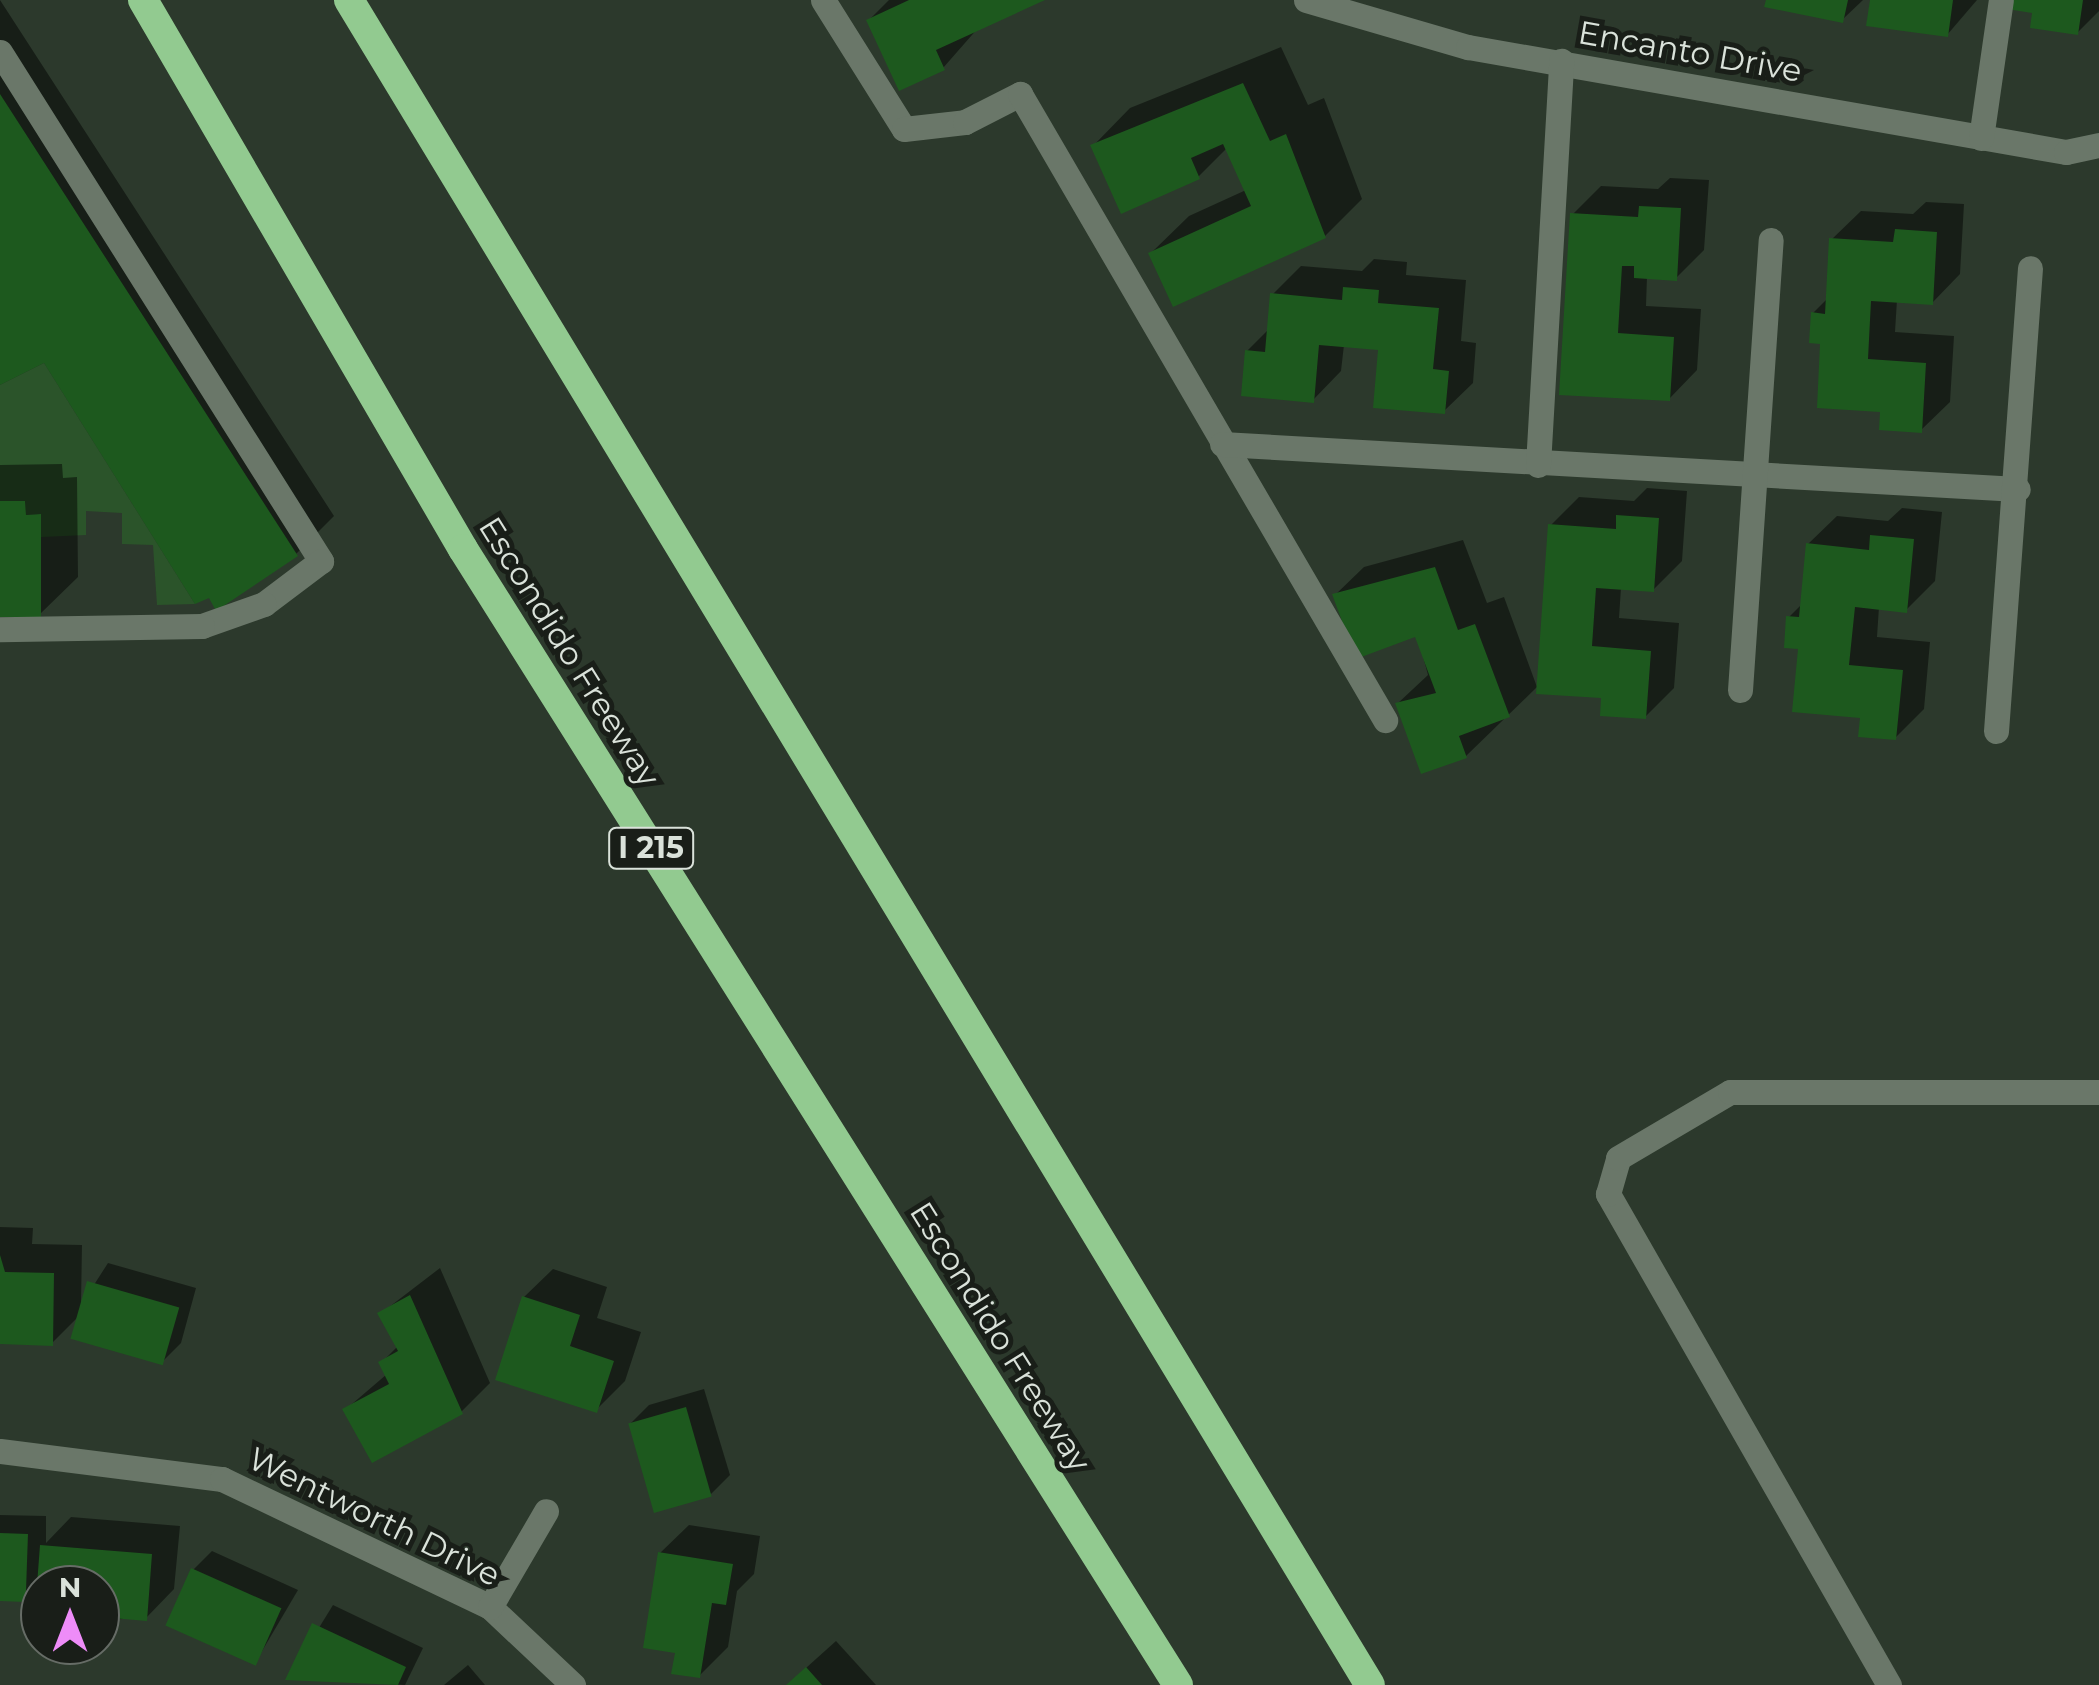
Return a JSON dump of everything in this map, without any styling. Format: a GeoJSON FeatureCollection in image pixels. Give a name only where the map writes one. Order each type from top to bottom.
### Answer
{"type":"FeatureCollection","features":[{"type":"Feature","properties":{"kind":"highway","name":"Escondido Freeway"},"geometry":{"type":"LineString","coordinates":[[143,0],[463,548],[1178,1685]]}},
{"type":"Feature","properties":{"kind":"highway"},"geometry":{"type":"LineString","coordinates":[[349,0],[1370,1685]]}},
{"type":"Feature","properties":{"kind":"street"},"geometry":{"type":"LineString","coordinates":[[824,0],[904,129],[964,122],[1020,94],[1385,720]]}},
{"type":"Feature","properties":{"kind":"street","name":"Encanto Drive"},"geometry":{"type":"LineString","coordinates":[[1306,0],[1384,28],[1561,61],[2066,152],[2099,146]]}},
{"type":"Feature","properties":{"kind":"street"},"geometry":{"type":"LineString","coordinates":[[1981,138],[2001,0]]}},
{"type":"Feature","properties":{"kind":"street"},"geometry":{"type":"LineString","coordinates":[[0,52],[321,561],[264,604],[202,626],[0,629]]}},
{"type":"Feature","properties":{"kind":"street"},"geometry":{"type":"LineString","coordinates":[[1538,465],[1561,61]]}},
{"type":"Feature","properties":{"kind":"street"},"geometry":{"type":"LineString","coordinates":[[1740,690],[1771,240]]}},
{"type":"Feature","properties":{"kind":"street"},"geometry":{"type":"LineString","coordinates":[[1996,731],[2018,489],[2030,268]]}},
{"type":"Feature","properties":{"kind":"street"},"geometry":{"type":"LineString","coordinates":[[1222,444],[1538,465],[2018,489]]}},
{"type":"Feature","properties":{"kind":"street"},"geometry":{"type":"LineString","coordinates":[[1889,1685],[1608,1194],[1618,1158],[1730,1092],[2099,1092]]}},
{"type":"Feature","properties":{"kind":"street","name":"Wentworth Drive"},"geometry":{"type":"LineString","coordinates":[[0,1451],[222,1479],[490,1607],[573,1685]]}},
{"type":"Feature","properties":{"kind":"street"},"geometry":{"type":"LineString","coordinates":[[490,1607],[546,1511]]}},
{"type":"Feature","properties":{"kind":"green space"},"geometry":{"type":"Polygon","coordinates":[[[44,363],[195,604],[157,605],[153,545],[122,544],[122,513],[86,511],[86,535],[41,537],[40,514],[26,515],[25,501],[0,501],[0,385],[44,363]]]}},
{"type":"Feature","properties":{"kind":"building"},"geometry":{"type":"Polygon","coordinates":[[[909,0],[1045,0],[936,50],[945,70],[899,91],[866,20],[909,0]]]}},
{"type":"Feature","properties":{"kind":"building"},"geometry":{"type":"Polygon","coordinates":[[[1766,0],[1848,0],[1843,23],[1764,7],[1766,0]]]}},
{"type":"Feature","properties":{"kind":"building"},"geometry":{"type":"Polygon","coordinates":[[[1870,0],[1953,0],[1948,37],[1866,26],[1870,0]]]}},
{"type":"Feature","properties":{"kind":"building"},"geometry":{"type":"Polygon","coordinates":[[[2009,0],[2083,0],[2078,35],[2030,28],[2032,13],[2007,9],[2009,0]]]}},
{"type":"Feature","properties":{"kind":"building"},"geometry":{"type":"Polygon","coordinates":[[[1243,83],[1270,141],[1286,134],[1326,238],[1173,307],[1148,253],[1251,206],[1223,144],[1191,158],[1200,179],[1121,214],[1090,145],[1243,83]]]}},
{"type":"Feature","properties":{"kind":"building"},"geometry":{"type":"Polygon","coordinates":[[[0,94],[298,556],[216,611],[209,598],[195,604],[44,363],[0,385],[0,94]]]}},
{"type":"Feature","properties":{"kind":"building"},"geometry":{"type":"Polygon","coordinates":[[[1639,206],[1681,208],[1677,281],[1634,278],[1634,266],[1622,266],[1618,333],[1674,337],[1670,401],[1559,395],[1570,213],[1638,217],[1639,206]]]}},
{"type":"Feature","properties":{"kind":"building"},"geometry":{"type":"Polygon","coordinates":[[[1895,229],[1937,232],[1933,305],[1871,301],[1868,359],[1926,363],[1922,433],[1879,430],[1880,412],[1817,408],[1820,344],[1809,343],[1811,312],[1825,314],[1829,238],[1893,242],[1895,229]]]}},
{"type":"Feature","properties":{"kind":"building"},"geometry":{"type":"Polygon","coordinates":[[[1343,287],[1379,290],[1378,303],[1439,308],[1433,369],[1449,371],[1445,414],[1373,408],[1378,350],[1319,345],[1314,403],[1241,396],[1245,350],[1265,352],[1270,293],[1342,300],[1343,287]]]}},
{"type":"Feature","properties":{"kind":"building"},"geometry":{"type":"Polygon","coordinates":[[[0,501],[25,501],[26,515],[41,514],[41,617],[0,617],[0,501]]]}},
{"type":"Feature","properties":{"kind":"building"},"geometry":{"type":"Polygon","coordinates":[[[1616,515],[1659,518],[1654,592],[1596,588],[1592,646],[1651,651],[1646,719],[1600,716],[1601,698],[1536,694],[1548,524],[1616,529],[1616,515]]]}},
{"type":"Feature","properties":{"kind":"building"},"geometry":{"type":"Polygon","coordinates":[[[1870,535],[1914,539],[1907,613],[1855,607],[1849,665],[1903,670],[1896,740],[1858,737],[1860,718],[1792,712],[1798,649],[1784,648],[1786,616],[1799,617],[1806,543],[1869,550],[1870,535]]]}},
{"type":"Feature","properties":{"kind":"building"},"geometry":{"type":"Polygon","coordinates":[[[1435,567],[1458,630],[1475,624],[1510,717],[1459,736],[1467,758],[1421,774],[1395,703],[1436,693],[1415,637],[1356,659],[1332,594],[1435,567]]]}},
{"type":"Feature","properties":{"kind":"building"},"geometry":{"type":"Polygon","coordinates":[[[0,1255],[5,1272],[54,1273],[53,1346],[0,1344],[0,1255]]]}},
{"type":"Feature","properties":{"kind":"building"},"geometry":{"type":"Polygon","coordinates":[[[87,1281],[179,1307],[163,1365],[70,1339],[87,1281]]]}},
{"type":"Feature","properties":{"kind":"building"},"geometry":{"type":"Polygon","coordinates":[[[410,1295],[463,1414],[372,1463],[342,1409],[389,1384],[378,1362],[398,1351],[377,1313],[410,1295]]]}},
{"type":"Feature","properties":{"kind":"building"},"geometry":{"type":"Polygon","coordinates":[[[522,1296],[580,1315],[570,1346],[614,1361],[597,1413],[495,1380],[522,1296]]]}},
{"type":"Feature","properties":{"kind":"building"},"geometry":{"type":"Polygon","coordinates":[[[686,1407],[712,1496],[654,1513],[628,1424],[686,1407]]]}},
{"type":"Feature","properties":{"kind":"building"},"geometry":{"type":"Polygon","coordinates":[[[0,1533],[28,1534],[27,1565],[20,1565],[20,1602],[0,1601],[0,1533]]]}},
{"type":"Feature","properties":{"kind":"building"},"geometry":{"type":"Polygon","coordinates":[[[40,1545],[152,1554],[147,1621],[120,1619],[120,1565],[38,1565],[40,1545]]]}},
{"type":"Feature","properties":{"kind":"building"},"geometry":{"type":"Polygon","coordinates":[[[658,1552],[733,1564],[726,1605],[712,1603],[700,1678],[671,1674],[675,1653],[643,1648],[658,1552]]]}},
{"type":"Feature","properties":{"kind":"building"},"geometry":{"type":"Polygon","coordinates":[[[191,1568],[281,1608],[256,1666],[165,1626],[191,1568]]]}},
{"type":"Feature","properties":{"kind":"building"},"geometry":{"type":"Polygon","coordinates":[[[312,1623],[406,1667],[398,1685],[285,1680],[312,1623]]]}},
{"type":"Feature","properties":{"kind":"building"},"geometry":{"type":"Polygon","coordinates":[[[806,1667],[822,1685],[786,1685],[806,1667]]]}}]}
